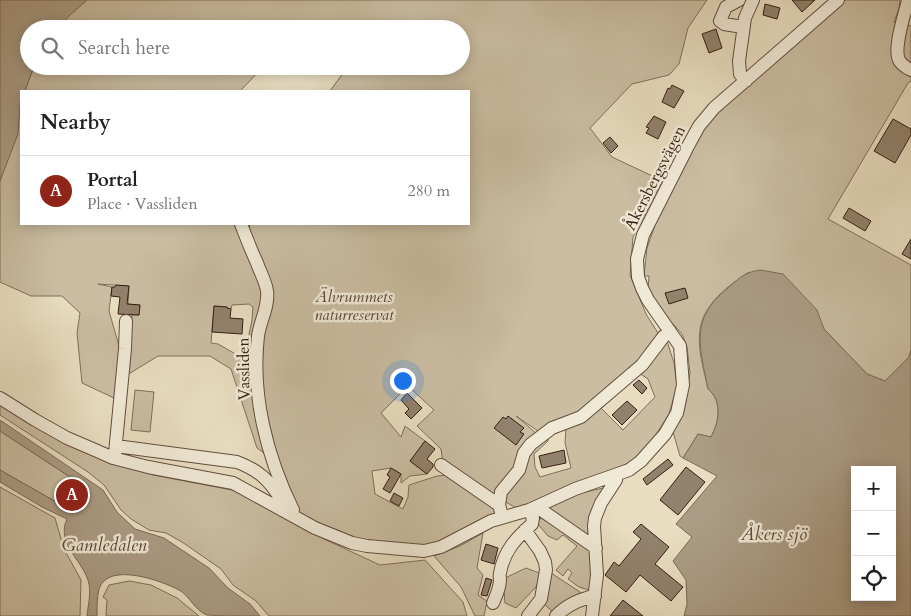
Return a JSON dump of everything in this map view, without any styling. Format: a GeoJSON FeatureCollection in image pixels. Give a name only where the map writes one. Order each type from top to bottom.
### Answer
{"type":"FeatureCollection","features":[{"type":"Feature","properties":{"kind":"street"},"geometry":{"type":"LineString","coordinates":[[739,0],[726,7],[720,22],[743,27]]}},
{"type":"Feature","properties":{"kind":"street"},"geometry":{"type":"LineString","coordinates":[[746,81],[738,69],[746,13],[753,0]]}},
{"type":"Feature","properties":{"kind":"street","name":"Åkersbergsvägen"},"geometry":{"type":"LineString","coordinates":[[503,512],[533,508],[575,489],[629,470],[641,461],[660,440],[677,413],[681,397],[683,373],[680,346],[648,300],[642,288],[637,267],[640,242],[699,126],[714,108],[838,0]]}},
{"type":"Feature","properties":{"kind":"street"},"geometry":{"type":"LineString","coordinates":[[908,0],[898,49],[899,59],[911,70]]}},
{"type":"Feature","properties":{"kind":"street","name":"Vassliden"},"geometry":{"type":"LineString","coordinates":[[241,225],[267,290],[267,303],[258,335],[258,389],[269,447],[293,510],[286,513]]}},
{"type":"Feature","properties":{"kind":"street"},"geometry":{"type":"LineString","coordinates":[[115,452],[126,321]]}},
{"type":"Feature","properties":{"kind":"street"},"geometry":{"type":"LineString","coordinates":[[503,512],[501,492],[519,470],[524,453],[531,444],[552,428],[581,417],[642,365],[670,331]]}},
{"type":"Feature","properties":{"kind":"street"},"geometry":{"type":"LineString","coordinates":[[0,398],[67,438],[115,452],[148,467],[233,483],[244,487],[286,513],[315,528],[352,543],[424,551],[441,547],[503,512]]}},
{"type":"Feature","properties":{"kind":"street"},"geometry":{"type":"LineString","coordinates":[[115,452],[237,462],[254,469],[266,479],[277,491],[286,513]]}},
{"type":"Feature","properties":{"kind":"street"},"geometry":{"type":"LineString","coordinates":[[233,483],[237,462]]}},
{"type":"Feature","properties":{"kind":"street"},"geometry":{"type":"LineString","coordinates":[[441,465],[503,512],[540,551],[546,570],[541,599],[528,616]]}},
{"type":"Feature","properties":{"kind":"street"},"geometry":{"type":"LineString","coordinates":[[592,616],[597,575],[595,518],[601,503],[616,480],[615,476]]}},
{"type":"Feature","properties":{"kind":"street"},"geometry":{"type":"LineString","coordinates":[[533,508],[596,548]]}},
{"type":"Feature","properties":{"kind":"street"},"geometry":{"type":"LineString","coordinates":[[493,603],[498,591],[499,574],[509,547],[532,524],[533,508]]}},
{"type":"Feature","properties":{"kind":"street"},"geometry":{"type":"LineString","coordinates":[[556,616],[563,609],[576,602],[595,596]]}},
{"type":"Feature","properties":{"kind":"green space","name":"Älvrummets naturreservat"},"geometry":{"type":"Polygon","coordinates":[[[87,0],[707,0],[688,28],[679,64],[669,75],[632,84],[590,128],[612,157],[663,181],[633,237],[630,275],[646,314],[658,333],[638,360],[574,416],[538,431],[516,416],[536,433],[495,499],[443,464],[441,449],[417,426],[434,410],[408,386],[381,413],[401,437],[405,426],[425,441],[410,461],[427,474],[410,476],[401,483],[401,474],[391,468],[372,471],[375,494],[403,509],[408,497],[409,485],[437,476],[449,475],[496,505],[498,513],[428,547],[367,542],[300,515],[278,463],[261,387],[264,334],[271,307],[248,234],[250,225],[470,225],[470,90],[331,90],[342,75],[470,75],[470,20],[61,20],[87,0]]]}},
{"type":"Feature","properties":{"kind":"green space"},"geometry":{"type":"Polygon","coordinates":[[[844,0],[900,0],[894,22],[911,26],[911,81],[908,83],[828,219],[911,265],[911,350],[909,357],[885,381],[867,374],[824,329],[821,322],[749,272],[718,296],[702,321],[699,337],[700,352],[708,389],[716,399],[718,406],[718,418],[711,437],[698,434],[683,458],[680,456],[673,432],[686,401],[690,373],[687,347],[682,334],[661,311],[648,289],[649,276],[644,276],[647,248],[655,225],[673,186],[703,131],[717,112],[844,0]]]}},
{"type":"Feature","properties":{"kind":"green space"},"geometry":{"type":"Polygon","coordinates":[[[31,75],[255,75],[241,90],[25,90],[31,75]]]}},
{"type":"Feature","properties":{"kind":"green space"},"geometry":{"type":"Polygon","coordinates":[[[20,107],[20,225],[236,225],[264,294],[251,369],[247,344],[253,307],[249,304],[232,305],[231,309],[214,306],[211,343],[218,344],[239,356],[254,388],[264,453],[257,448],[231,369],[210,356],[158,356],[127,375],[132,315],[139,315],[140,305],[128,304],[129,286],[98,284],[112,287],[109,311],[119,346],[116,399],[82,383],[77,333],[80,313],[62,296],[31,296],[0,282],[0,181],[20,107]]]}},
{"type":"Feature","properties":{"kind":"green space"},"geometry":{"type":"Polygon","coordinates":[[[667,341],[674,363],[677,386],[669,414],[650,444],[629,463],[518,509],[504,501],[504,494],[528,451],[548,438],[548,441],[534,454],[535,467],[540,477],[571,468],[565,443],[566,427],[601,408],[623,430],[655,397],[648,379],[639,373],[667,341]]]}},
{"type":"Feature","properties":{"kind":"green space"},"geometry":{"type":"Polygon","coordinates":[[[135,390],[154,392],[150,432],[131,430],[135,390]]]}},
{"type":"Feature","properties":{"kind":"green space"},"geometry":{"type":"Polygon","coordinates":[[[0,402],[107,460],[153,475],[237,491],[324,539],[380,565],[425,560],[463,602],[467,616],[269,616],[256,601],[233,585],[221,569],[166,533],[149,530],[131,519],[121,510],[104,485],[88,472],[0,415],[0,402]]]}},
{"type":"Feature","properties":{"kind":"green space"},"geometry":{"type":"Polygon","coordinates":[[[0,431],[77,482],[82,494],[72,511],[0,470],[0,431]]]}},
{"type":"Feature","properties":{"kind":"green space"},"geometry":{"type":"Polygon","coordinates":[[[0,487],[55,518],[64,549],[81,580],[80,616],[0,616],[0,487]]]}},
{"type":"Feature","properties":{"kind":"green space"},"geometry":{"type":"Polygon","coordinates":[[[603,488],[592,513],[589,538],[544,508],[573,495],[603,488]]]}},
{"type":"Feature","properties":{"kind":"green space"},"geometry":{"type":"Polygon","coordinates":[[[541,518],[591,549],[592,591],[579,587],[568,579],[572,573],[568,569],[563,576],[556,570],[577,546],[563,535],[557,540],[548,536],[537,523],[541,518]]]}},
{"type":"Feature","properties":{"kind":"green space"},"geometry":{"type":"Polygon","coordinates":[[[483,533],[477,568],[483,575],[478,595],[487,601],[484,616],[475,616],[461,587],[434,556],[460,546],[483,533]]]}},
{"type":"Feature","properties":{"kind":"green space"},"geometry":{"type":"Polygon","coordinates":[[[526,568],[542,574],[536,587],[516,608],[505,603],[503,579],[526,568]]]}},
{"type":"Feature","properties":{"kind":"green space"},"geometry":{"type":"Polygon","coordinates":[[[551,573],[580,592],[580,597],[554,613],[544,604],[551,573]]]}},
{"type":"Feature","properties":{"kind":"green space"},"geometry":{"type":"Polygon","coordinates":[[[129,581],[151,585],[177,598],[199,616],[106,616],[107,600],[103,597],[109,585],[129,581]]]}},
{"type":"Feature","properties":{"kind":"water"},"geometry":{"type":"Polygon","coordinates":[[[0,0],[87,0],[66,20],[20,20],[20,75],[31,75],[25,90],[20,90],[18,134],[0,181],[0,0]]]}},
{"type":"Feature","properties":{"kind":"water","name":"Åkers sjö"},"geometry":{"type":"Polygon","coordinates":[[[760,270],[783,274],[817,310],[824,329],[867,374],[885,381],[909,357],[911,350],[911,616],[684,616],[687,604],[686,580],[673,561],[692,537],[676,524],[717,476],[683,458],[698,434],[711,437],[718,419],[716,400],[708,389],[700,347],[700,334],[707,311],[715,300],[746,274],[760,270]]]}},
{"type":"Feature","properties":{"kind":"water","name":"Gamledalen"},"geometry":{"type":"Polygon","coordinates":[[[0,420],[103,490],[117,512],[135,529],[164,538],[209,568],[228,588],[250,604],[260,616],[207,615],[199,610],[179,590],[149,578],[124,575],[113,576],[104,581],[98,592],[97,616],[87,616],[90,596],[89,584],[65,537],[64,528],[67,519],[42,507],[0,482],[0,470],[72,511],[82,495],[79,486],[73,479],[0,431],[0,420]]]}},
{"type":"Feature","properties":{"kind":"building"},"geometry":{"type":"Polygon","coordinates":[[[792,0],[815,0],[802,12],[792,0]]]}},
{"type":"Feature","properties":{"kind":"building"},"geometry":{"type":"Polygon","coordinates":[[[765,4],[780,8],[777,19],[763,15],[765,4]]]}},
{"type":"Feature","properties":{"kind":"building"},"geometry":{"type":"Polygon","coordinates":[[[716,29],[722,48],[709,53],[702,34],[716,29]]]}},
{"type":"Feature","properties":{"kind":"building"},"geometry":{"type":"Polygon","coordinates":[[[672,85],[684,91],[674,108],[662,102],[668,88],[670,89],[672,85]]]}},
{"type":"Feature","properties":{"kind":"building"},"geometry":{"type":"Polygon","coordinates":[[[654,116],[666,122],[658,139],[646,133],[649,128],[646,127],[654,116]]]}},
{"type":"Feature","properties":{"kind":"building"},"geometry":{"type":"Polygon","coordinates":[[[893,119],[911,129],[911,135],[895,163],[874,151],[893,119]]]}},
{"type":"Feature","properties":{"kind":"building"},"geometry":{"type":"Polygon","coordinates":[[[610,137],[618,146],[611,153],[603,143],[610,137]]]}},
{"type":"Feature","properties":{"kind":"building"},"geometry":{"type":"Polygon","coordinates":[[[849,208],[871,221],[865,231],[843,218],[849,208]]]}},
{"type":"Feature","properties":{"kind":"building"},"geometry":{"type":"Polygon","coordinates":[[[911,239],[911,259],[902,254],[911,239]]]}},
{"type":"Feature","properties":{"kind":"building"},"geometry":{"type":"Polygon","coordinates":[[[116,285],[129,286],[127,304],[140,305],[139,315],[118,314],[120,297],[111,296],[112,287],[116,285]]]}},
{"type":"Feature","properties":{"kind":"building"},"geometry":{"type":"Polygon","coordinates":[[[685,288],[688,298],[669,304],[665,293],[685,288]]]}},
{"type":"Feature","properties":{"kind":"building"},"geometry":{"type":"Polygon","coordinates":[[[214,306],[231,309],[230,318],[243,319],[242,334],[212,332],[214,306]]]}},
{"type":"Feature","properties":{"kind":"building"},"geometry":{"type":"Polygon","coordinates":[[[639,380],[647,388],[642,394],[633,385],[639,380]]]}},
{"type":"Feature","properties":{"kind":"building"},"geometry":{"type":"Polygon","coordinates":[[[407,393],[422,408],[411,419],[405,413],[409,409],[401,400],[407,393]]]}},
{"type":"Feature","properties":{"kind":"building"},"geometry":{"type":"Polygon","coordinates":[[[627,401],[637,410],[622,425],[612,415],[627,401]]]}},
{"type":"Feature","properties":{"kind":"building"},"geometry":{"type":"Polygon","coordinates":[[[508,416],[524,428],[520,432],[524,434],[516,445],[494,428],[503,417],[506,419],[508,416]]]}},
{"type":"Feature","properties":{"kind":"building"},"geometry":{"type":"Polygon","coordinates":[[[425,441],[435,449],[427,459],[433,464],[433,467],[427,474],[410,461],[425,441]]]}},
{"type":"Feature","properties":{"kind":"building"},"geometry":{"type":"Polygon","coordinates":[[[564,450],[566,463],[542,468],[539,456],[564,450]]]}},
{"type":"Feature","properties":{"kind":"building"},"geometry":{"type":"Polygon","coordinates":[[[668,459],[673,465],[647,485],[643,479],[668,459]]]}},
{"type":"Feature","properties":{"kind":"building"},"geometry":{"type":"Polygon","coordinates":[[[686,467],[705,482],[678,515],[660,500],[686,467]]]}},
{"type":"Feature","properties":{"kind":"building"},"geometry":{"type":"Polygon","coordinates":[[[391,468],[401,474],[390,493],[383,489],[390,477],[387,475],[391,468]]]}},
{"type":"Feature","properties":{"kind":"building"},"geometry":{"type":"Polygon","coordinates":[[[394,493],[403,498],[399,506],[390,501],[394,493]]]}},
{"type":"Feature","properties":{"kind":"building"},"geometry":{"type":"Polygon","coordinates":[[[641,524],[669,547],[655,564],[683,587],[671,601],[640,575],[626,592],[605,575],[614,562],[619,566],[641,539],[633,532],[641,524]]]}},
{"type":"Feature","properties":{"kind":"building"},"geometry":{"type":"Polygon","coordinates":[[[486,544],[498,548],[494,564],[481,560],[486,544]]]}},
{"type":"Feature","properties":{"kind":"building"},"geometry":{"type":"Polygon","coordinates":[[[486,578],[492,580],[487,596],[481,595],[486,578]]]}},
{"type":"Feature","properties":{"kind":"building"},"geometry":{"type":"Polygon","coordinates":[[[623,600],[643,616],[610,616],[623,600]]]}},
{"type":"Feature","properties":{"kind":"place","name":"Portal"},"geometry":{"type":"Point","coordinates":[72,495]}}]}
